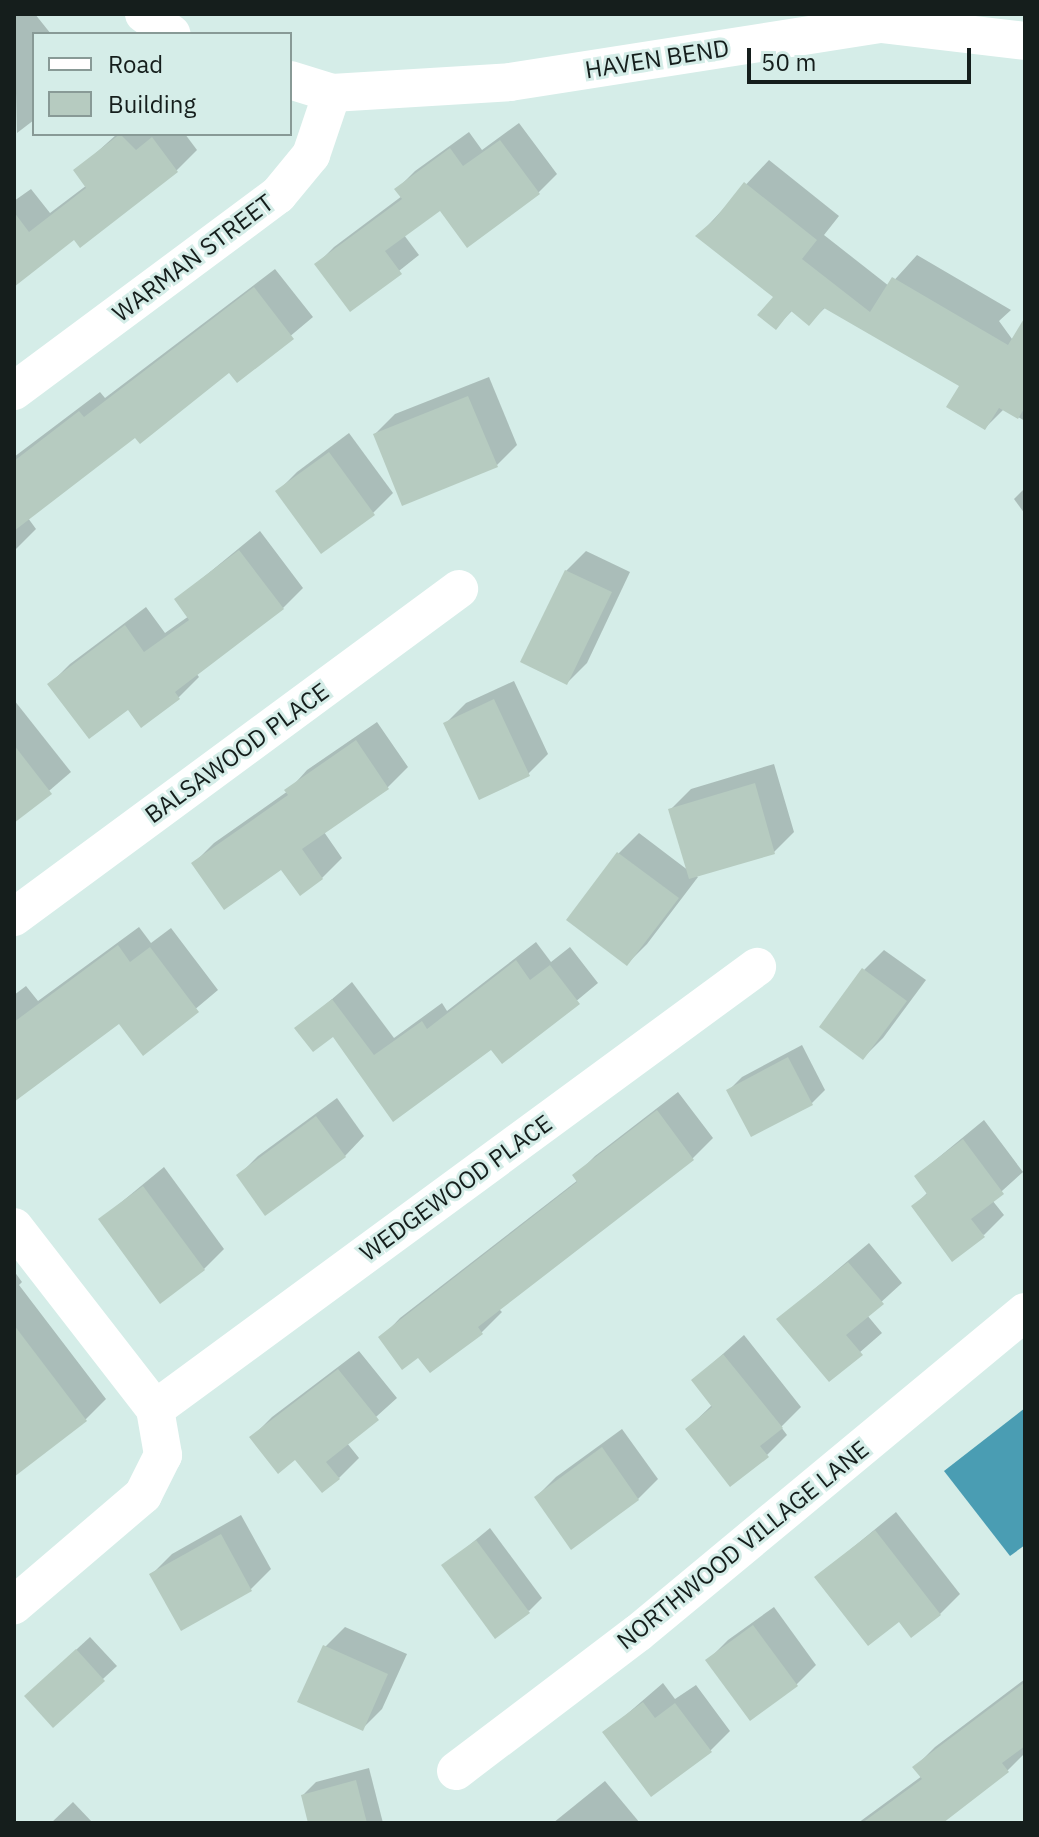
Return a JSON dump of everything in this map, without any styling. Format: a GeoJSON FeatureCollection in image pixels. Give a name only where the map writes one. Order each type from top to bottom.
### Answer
{"type":"FeatureCollection","features":[{"type":"Feature","properties":{"kind":"street"},"geometry":{"type":"LineString","coordinates":[[144,14],[169,32]]}},
{"type":"Feature","properties":{"kind":"street","name":"HAVEN BEND"},"geometry":{"type":"LineString","coordinates":[[292,81],[332,93],[510,82],[881,24],[1025,41]]}},
{"type":"Feature","properties":{"kind":"street","name":"WARMAN STREET"},"geometry":{"type":"LineString","coordinates":[[14,391],[278,195],[311,155],[332,93]]}},
{"type":"Feature","properties":{"kind":"street","name":"BALSAWOOD PLACE"},"geometry":{"type":"LineString","coordinates":[[14,917],[459,589]]}},
{"type":"Feature","properties":{"kind":"street","name":"WEDGEWOOD PLACE"},"geometry":{"type":"LineString","coordinates":[[155,1409],[757,967]]}},
{"type":"Feature","properties":{"kind":"street"},"geometry":{"type":"LineString","coordinates":[[14,1227],[155,1409],[163,1455],[143,1495],[14,1605]]}},
{"type":"Feature","properties":{"kind":"street","name":"NORTHWOOD VILLAGE LANE"},"geometry":{"type":"LineString","coordinates":[[456,1771],[638,1633],[1025,1312]]}},
{"type":"Feature","properties":{"kind":"water"},"geometry":{"type":"Polygon","coordinates":[[[1025,1408],[1025,1545],[1010,1556],[944,1471],[1025,1408]]]}},
{"type":"Feature","properties":{"kind":"building"},"geometry":{"type":"Polygon","coordinates":[[[117,136],[122,136],[136,150],[152,137],[178,172],[80,248],[74,240],[14,287],[14,212],[29,232],[86,188],[73,170],[117,136]]]}},
{"type":"Feature","properties":{"kind":"building"},"geometry":{"type":"Polygon","coordinates":[[[500,140],[540,194],[467,248],[440,211],[385,251],[402,274],[350,312],[314,264],[402,199],[394,189],[450,148],[463,166],[500,140]]]}},
{"type":"Feature","properties":{"kind":"building"},"geometry":{"type":"Polygon","coordinates":[[[744,182],[817,240],[802,259],[870,312],[892,277],[1008,345],[1025,317],[1025,407],[1018,419],[999,408],[985,430],[946,407],[959,386],[824,308],[809,326],[791,311],[776,330],[757,315],[773,297],[695,236],[714,220],[744,182]]]}},
{"type":"Feature","properties":{"kind":"building"},"geometry":{"type":"Polygon","coordinates":[[[254,287],[294,339],[237,383],[229,373],[140,444],[135,438],[14,531],[14,461],[79,411],[84,417],[254,287]]]}},
{"type":"Feature","properties":{"kind":"building"},"geometry":{"type":"Polygon","coordinates":[[[468,396],[498,467],[402,506],[373,434],[468,396]]]}},
{"type":"Feature","properties":{"kind":"building"},"geometry":{"type":"Polygon","coordinates":[[[329,452],[375,515],[321,554],[275,491],[329,452]]]}},
{"type":"Feature","properties":{"kind":"building"},"geometry":{"type":"Polygon","coordinates":[[[239,550],[284,609],[175,692],[180,699],[141,728],[128,710],[89,739],[47,684],[125,625],[144,652],[189,620],[174,599],[239,550]]]}},
{"type":"Feature","properties":{"kind":"building"},"geometry":{"type":"Polygon","coordinates":[[[565,570],[612,592],[567,685],[520,662],[565,570]]]}},
{"type":"Feature","properties":{"kind":"building"},"geometry":{"type":"Polygon","coordinates":[[[494,699],[530,776],[479,800],[443,723],[494,699]]]}},
{"type":"Feature","properties":{"kind":"building"},"geometry":{"type":"Polygon","coordinates":[[[356,740],[389,789],[302,849],[323,879],[300,896],[281,870],[224,910],[191,863],[288,795],[284,790],[356,740]]]}},
{"type":"Feature","properties":{"kind":"building"},"geometry":{"type":"Polygon","coordinates":[[[14,745],[52,794],[14,823],[14,745]]]}},
{"type":"Feature","properties":{"kind":"building"},"geometry":{"type":"Polygon","coordinates":[[[755,783],[775,854],[689,879],[668,809],[755,783]]]}},
{"type":"Feature","properties":{"kind":"building"},"geometry":{"type":"Polygon","coordinates":[[[617,852],[679,898],[627,966],[566,920],[617,852]]]}},
{"type":"Feature","properties":{"kind":"building"},"geometry":{"type":"Polygon","coordinates":[[[118,945],[130,962],[150,947],[199,1012],[143,1056],[119,1024],[14,1102],[14,1022],[118,945]]]}},
{"type":"Feature","properties":{"kind":"building"},"geometry":{"type":"Polygon","coordinates":[[[516,960],[530,980],[550,965],[580,1004],[502,1064],[491,1050],[393,1122],[333,1037],[313,1052],[294,1028],[332,999],[374,1055],[422,1021],[427,1029],[516,960]]]}},
{"type":"Feature","properties":{"kind":"building"},"geometry":{"type":"Polygon","coordinates":[[[862,968],[907,1001],[863,1060],[819,1027],[862,968]]]}},
{"type":"Feature","properties":{"kind":"building"},"geometry":{"type":"Polygon","coordinates":[[[788,1057],[813,1105],[751,1137],[726,1090],[788,1057]]]}},
{"type":"Feature","properties":{"kind":"building"},"geometry":{"type":"Polygon","coordinates":[[[657,1110],[694,1160],[478,1327],[483,1334],[430,1373],[418,1358],[402,1370],[378,1337],[577,1182],[572,1175],[657,1110]]]}},
{"type":"Feature","properties":{"kind":"building"},"geometry":{"type":"Polygon","coordinates":[[[316,1116],[346,1157],[265,1216],[236,1175],[316,1116]]]}},
{"type":"Feature","properties":{"kind":"building"},"geometry":{"type":"Polygon","coordinates":[[[963,1139],[1004,1194],[971,1219],[985,1237],[952,1262],[911,1206],[927,1194],[914,1176],[963,1139]]]}},
{"type":"Feature","properties":{"kind":"building"},"geometry":{"type":"Polygon","coordinates":[[[143,1186],[205,1270],[160,1304],[98,1219],[143,1186]]]}},
{"type":"Feature","properties":{"kind":"building"},"geometry":{"type":"Polygon","coordinates":[[[848,1262],[884,1304],[846,1335],[863,1355],[829,1382],[776,1319],[848,1262]]]}},
{"type":"Feature","properties":{"kind":"building"},"geometry":{"type":"Polygon","coordinates":[[[14,1325],[87,1421],[14,1477],[14,1325]]]}},
{"type":"Feature","properties":{"kind":"building"},"geometry":{"type":"Polygon","coordinates":[[[723,1354],[783,1428],[760,1446],[769,1457],[730,1487],[685,1429],[712,1407],[691,1380],[723,1354]]]}},
{"type":"Feature","properties":{"kind":"building"},"geometry":{"type":"Polygon","coordinates":[[[338,1369],[379,1420],[326,1462],[340,1479],[322,1493],[295,1460],[278,1474],[249,1437],[338,1369]]]}},
{"type":"Feature","properties":{"kind":"building"},"geometry":{"type":"Polygon","coordinates":[[[602,1447],[639,1500],[571,1550],[534,1497],[602,1447]]]}},
{"type":"Feature","properties":{"kind":"building"},"geometry":{"type":"Polygon","coordinates":[[[875,1530],[941,1615],[911,1638],[899,1622],[868,1646],[814,1577],[875,1530]]]}},
{"type":"Feature","properties":{"kind":"building"},"geometry":{"type":"Polygon","coordinates":[[[221,1534],[252,1591],[181,1631],[149,1574],[221,1534]]]}},
{"type":"Feature","properties":{"kind":"building"},"geometry":{"type":"Polygon","coordinates":[[[476,1540],[530,1613],[495,1639],[441,1565],[476,1540]]]}},
{"type":"Feature","properties":{"kind":"building"},"geometry":{"type":"Polygon","coordinates":[[[753,1625],[798,1686],[750,1721],[705,1660],[753,1625]]]}},
{"type":"Feature","properties":{"kind":"building"},"geometry":{"type":"Polygon","coordinates":[[[323,1645],[388,1674],[363,1731],[297,1702],[323,1645]]]}},
{"type":"Feature","properties":{"kind":"building"},"geometry":{"type":"Polygon","coordinates":[[[76,1649],[105,1681],[53,1728],[24,1696],[76,1649]]]}},
{"type":"Feature","properties":{"kind":"building"},"geometry":{"type":"Polygon","coordinates":[[[1025,1682],[1025,1746],[1002,1763],[1009,1772],[943,1823],[862,1823],[922,1779],[912,1767],[1025,1682]]]}},
{"type":"Feature","properties":{"kind":"building"},"geometry":{"type":"Polygon","coordinates":[[[643,1702],[655,1718],[675,1703],[712,1752],[651,1797],[602,1732],[643,1702]]]}},
{"type":"Feature","properties":{"kind":"building"},"geometry":{"type":"Polygon","coordinates":[[[356,1780],[367,1823],[308,1823],[301,1795],[356,1780]]]}}]}
